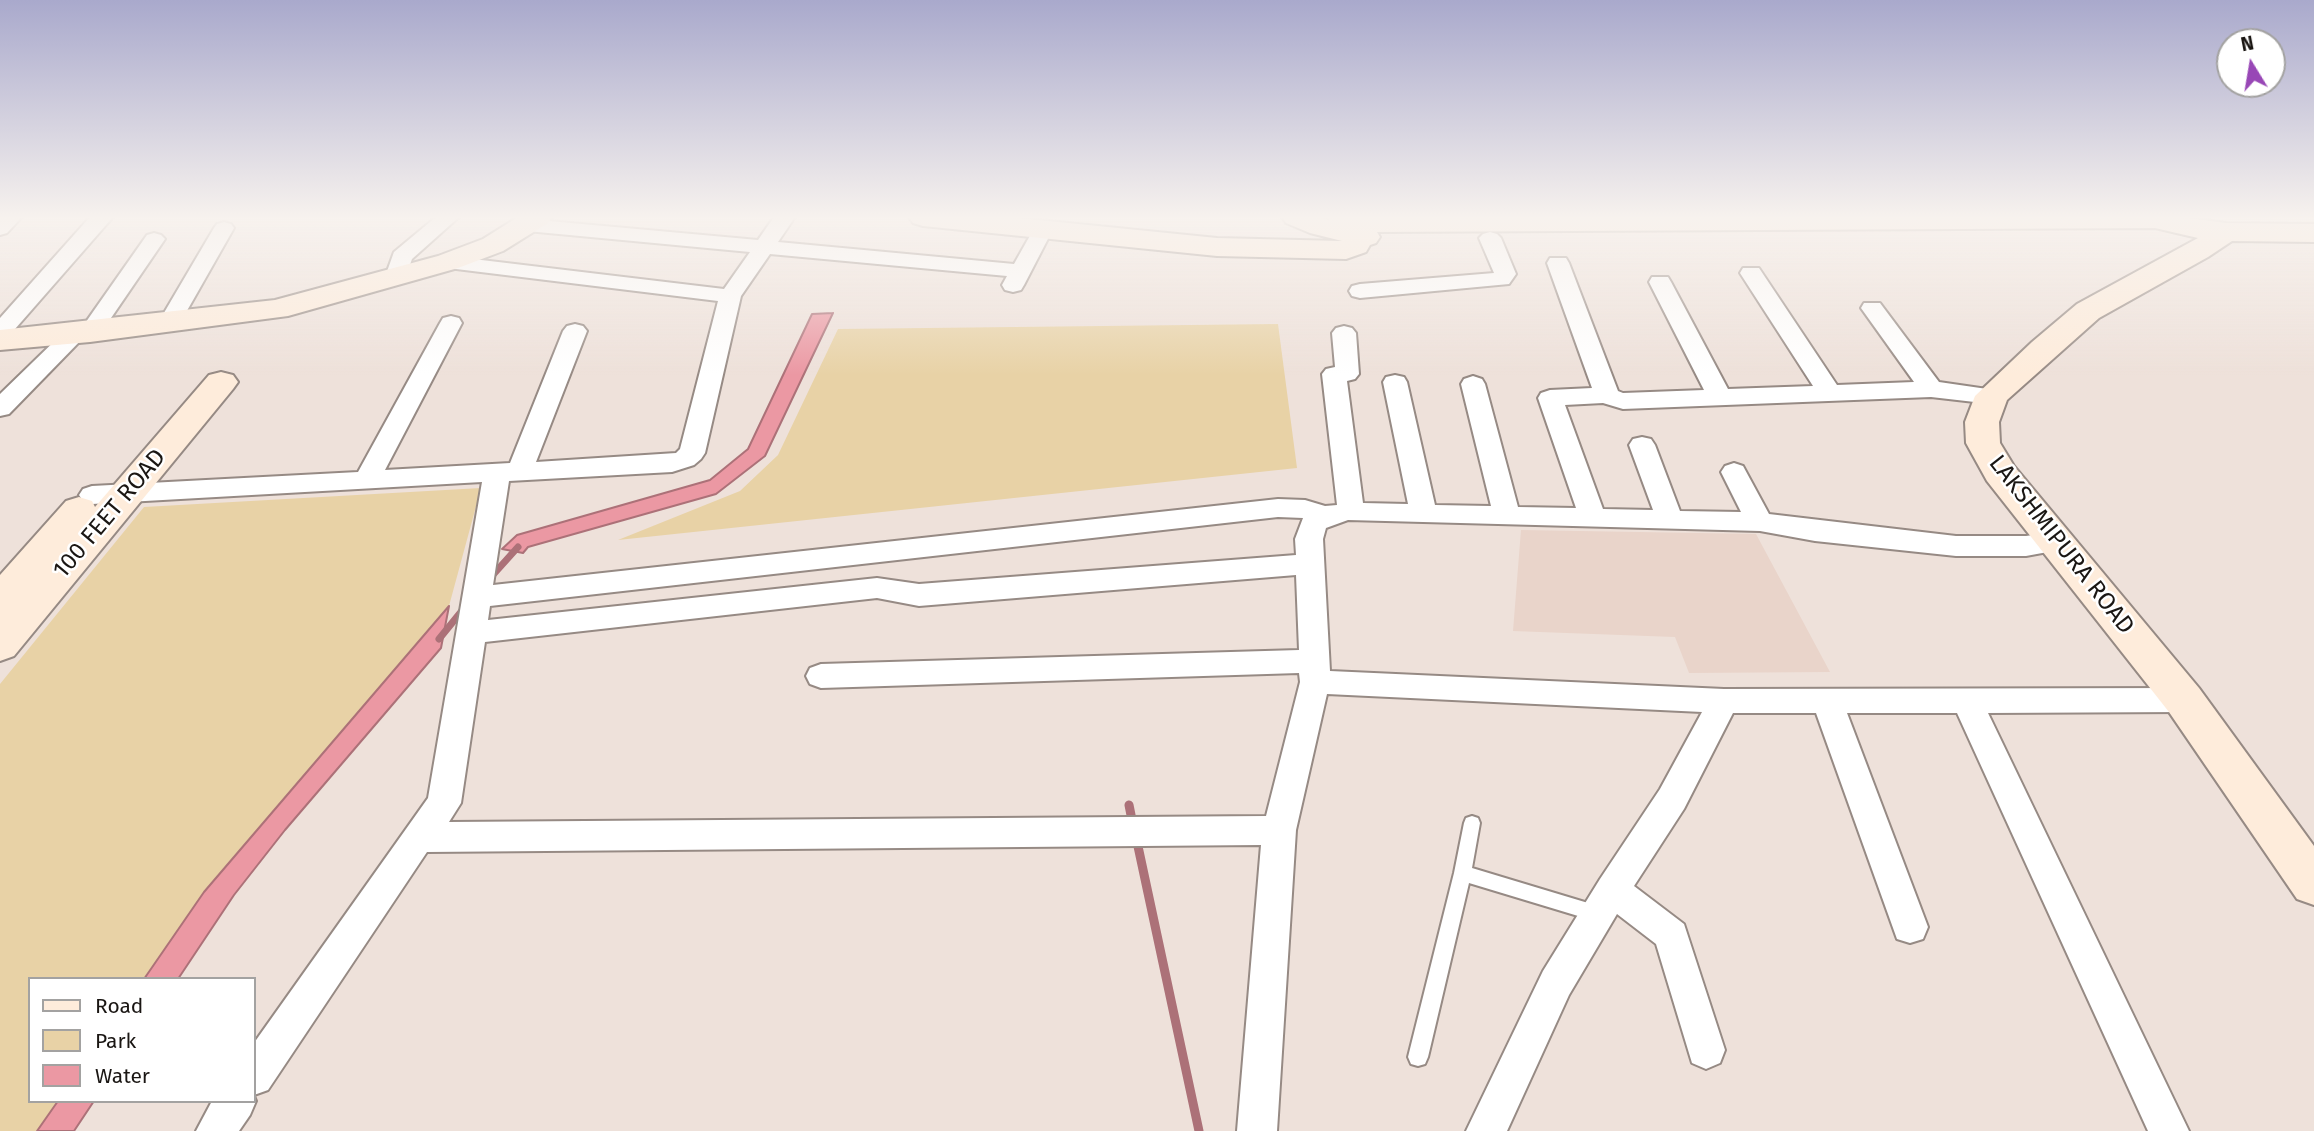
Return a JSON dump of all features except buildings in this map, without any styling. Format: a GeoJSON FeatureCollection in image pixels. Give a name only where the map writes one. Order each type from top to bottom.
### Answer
{"type":"FeatureCollection","features":[{"type":"Feature","properties":{"kind":"main road"},"geometry":{"type":"LineString","coordinates":[[0,340],[83,333],[276,309],[421,270]]}},
{"type":"Feature","properties":{"kind":"main road"},"geometry":{"type":"LineString","coordinates":[[1992,396],[2088,311],[2161,270]]}},
{"type":"Feature","properties":{"kind":"main road","name":"100 FEET ROAD"},"geometry":{"type":"LineString","coordinates":[[0,645],[110,494],[204,384]]}},
{"type":"Feature","properties":{"kind":"main road","name":"LAKSHMIPURA ROAD"},"geometry":{"type":"LineString","coordinates":[[1992,396],[1982,422],[1983,443],[2000,473],[2184,700],[2314,884]]}},
{"type":"Feature","properties":{"kind":"main road","name":"100 FEET ROAD"},"geometry":{"type":"LineString","coordinates":[[0,601],[110,494]]}},
{"type":"Feature","properties":{"kind":"street"},"geometry":{"type":"LineString","coordinates":[[0,332],[54,270]]}},
{"type":"Feature","properties":{"kind":"street"},"geometry":{"type":"LineString","coordinates":[[0,408],[83,333],[130,270]]}},
{"type":"Feature","properties":{"kind":"street"},"geometry":{"type":"LineString","coordinates":[[169,323],[200,270]]}},
{"type":"Feature","properties":{"kind":"street"},"geometry":{"type":"LineString","coordinates":[[396,277],[398,270]]}},
{"type":"Feature","properties":{"kind":"street"},"geometry":{"type":"LineString","coordinates":[[513,270],[730,296]]}},
{"type":"Feature","properties":{"kind":"street"},"geometry":{"type":"LineString","coordinates":[[110,494],[672,463],[692,453],[730,296],[750,270]]}},
{"type":"Feature","properties":{"kind":"street"},"geometry":{"type":"LineString","coordinates":[[946,270],[1017,278],[1023,270]]}},
{"type":"Feature","properties":{"kind":"street"},"geometry":{"type":"LineString","coordinates":[[1360,291],[1501,279],[1505,274],[1503,270]]}},
{"type":"Feature","properties":{"kind":"street"},"geometry":{"type":"LineString","coordinates":[[1561,270],[1606,395]]}},
{"type":"Feature","properties":{"kind":"street"},"geometry":{"type":"LineString","coordinates":[[1751,273],[1829,393]]}},
{"type":"Feature","properties":{"kind":"street"},"geometry":{"type":"LineString","coordinates":[[1660,282],[1719,396]]}},
{"type":"Feature","properties":{"kind":"street"},"geometry":{"type":"LineString","coordinates":[[1872,308],[1931,389]]}},
{"type":"Feature","properties":{"kind":"street"},"geometry":{"type":"LineString","coordinates":[[367,479],[450,323]]}},
{"type":"Feature","properties":{"kind":"street"},"geometry":{"type":"LineString","coordinates":[[256,1073],[444,803],[475,607],[508,471],[575,331]]}},
{"type":"Feature","properties":{"kind":"street"},"geometry":{"type":"LineString","coordinates":[[1338,514],[1334,374],[1347,374],[1344,333]]}},
{"type":"Feature","properties":{"kind":"street"},"geometry":{"type":"LineString","coordinates":[[1395,382],[1423,513]]}},
{"type":"Feature","properties":{"kind":"street"},"geometry":{"type":"LineString","coordinates":[[1473,384],[1507,515]]}},
{"type":"Feature","properties":{"kind":"street"},"geometry":{"type":"LineString","coordinates":[[1593,518],[1550,398],[1606,395],[1623,401],[1931,389],[1992,396]]}},
{"type":"Feature","properties":{"kind":"street"},"geometry":{"type":"LineString","coordinates":[[1642,445],[1670,520]]}},
{"type":"Feature","properties":{"kind":"street"},"geometry":{"type":"LineString","coordinates":[[1734,472],[1760,522]]}},
{"type":"Feature","properties":{"kind":"street"},"geometry":{"type":"LineString","coordinates":[[475,607],[1278,508],[1338,514],[1423,513],[1760,522],[1815,531],[1956,546],[2054,542]]}},
{"type":"Feature","properties":{"kind":"street"},"geometry":{"type":"LineString","coordinates":[[1257,1131],[1279,830],[1314,672],[1309,539],[1314,523],[1338,514]]}},
{"type":"Feature","properties":{"kind":"street"},"geometry":{"type":"LineString","coordinates":[[475,607],[578,619],[877,588],[919,595],[1311,564]]}},
{"type":"Feature","properties":{"kind":"street"},"geometry":{"type":"LineString","coordinates":[[821,676],[1314,672],[1724,701],[2184,700]]}},
{"type":"Feature","properties":{"kind":"street"},"geometry":{"type":"LineString","coordinates":[[1827,700],[1910,927]]}},
{"type":"Feature","properties":{"kind":"street"},"geometry":{"type":"LineString","coordinates":[[1486,1131],[1556,983],[1672,799],[1724,701]]}},
{"type":"Feature","properties":{"kind":"street"},"geometry":{"type":"LineString","coordinates":[[1966,701],[2169,1131]]}},
{"type":"Feature","properties":{"kind":"street"},"geometry":{"type":"LineString","coordinates":[[418,837],[1279,830]]}},
{"type":"Feature","properties":{"kind":"street"},"geometry":{"type":"LineString","coordinates":[[1605,902],[1665,929],[1671,936],[1706,1050]]}},
{"type":"Feature","properties":{"kind":"street"},"geometry":{"type":"LineString","coordinates":[[216,1131],[235,1103]]}},
{"type":"Feature","properties":{"kind":"lane"},"geometry":{"type":"LineString","coordinates":[[1419,1057],[1463,873],[1472,822]]}},
{"type":"Feature","properties":{"kind":"lane"},"geometry":{"type":"LineString","coordinates":[[1463,873],[1605,902]]}},
{"type":"Feature","properties":{"kind":"shaded area"},"geometry":{"type":"Polygon","coordinates":[[[1521,530],[1756,534],[1830,672],[1689,673],[1675,637],[1513,631],[1521,530]]]}},
{"type":"Feature","properties":{"kind":"green space"},"geometry":{"type":"Polygon","coordinates":[[[1278,324],[1297,468],[618,540],[740,491],[778,455],[838,329],[1278,324]]]}},
{"type":"Feature","properties":{"kind":"green space"},"geometry":{"type":"Polygon","coordinates":[[[481,488],[449,606],[204,892],[145,977],[28,977],[28,1103],[57,1103],[37,1131],[0,1131],[0,684],[144,507],[481,488]]]}},
{"type":"Feature","properties":{"kind":"water"},"geometry":{"type":"Polygon","coordinates":[[[833,313],[765,456],[716,494],[528,547],[523,553],[502,549],[517,535],[710,480],[748,449],[812,314],[833,313]]]}},
{"type":"Feature","properties":{"kind":"water"},"geometry":{"type":"Polygon","coordinates":[[[449,606],[441,648],[285,830],[234,895],[179,977],[145,977],[204,892],[449,606]]]}},
{"type":"Feature","properties":{"kind":"water"},"geometry":{"type":"Polygon","coordinates":[[[57,1103],[93,1103],[74,1131],[37,1131],[57,1103]]]}},
{"type":"Feature","properties":{"kind":"waterway"},"geometry":{"type":"LineString","coordinates":[[491,577],[518,547]]}},
{"type":"Feature","properties":{"kind":"waterway"},"geometry":{"type":"LineString","coordinates":[[439,639],[465,607]]}},
{"type":"Feature","properties":{"kind":"waterway"},"geometry":{"type":"LineString","coordinates":[[1129,805],[1133,825]]}},
{"type":"Feature","properties":{"kind":"waterway"},"geometry":{"type":"LineString","coordinates":[[1136,837],[1199,1131]]}}]}
